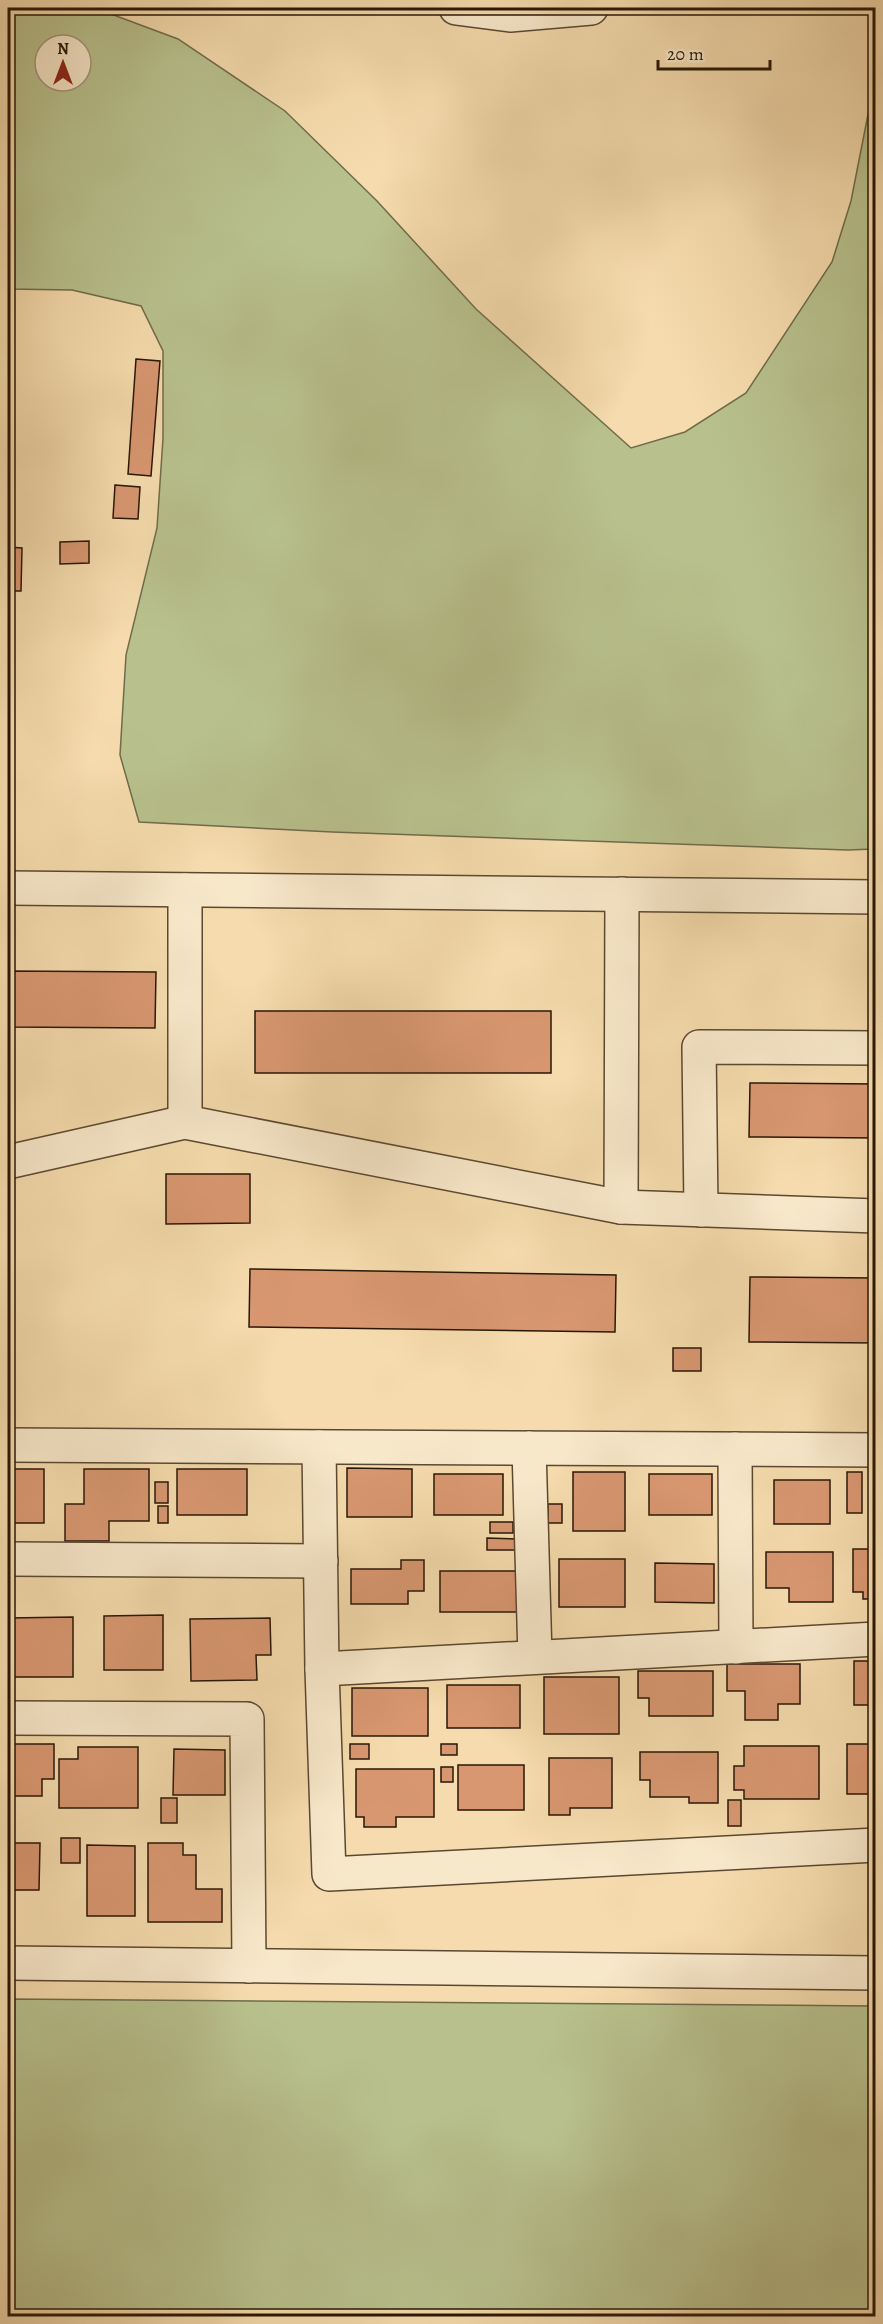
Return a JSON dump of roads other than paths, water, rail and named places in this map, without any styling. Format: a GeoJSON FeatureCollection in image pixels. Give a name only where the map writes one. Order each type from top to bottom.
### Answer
{"type":"FeatureCollection","features":[{"type":"Feature","properties":{"kind":"street"},"geometry":{"type":"LineString","coordinates":[[456,8],[510,15],[591,8]]}},
{"type":"Feature","properties":{"kind":"street"},"geometry":{"type":"LineString","coordinates":[[8,888],[876,897]]}},
{"type":"Feature","properties":{"kind":"street"},"geometry":{"type":"LineString","coordinates":[[185,890],[185,1122]]}},
{"type":"Feature","properties":{"kind":"street"},"geometry":{"type":"LineString","coordinates":[[621,1206],[622,894]]}},
{"type":"Feature","properties":{"kind":"street"},"geometry":{"type":"LineString","coordinates":[[701,1210],[699,1047],[876,1048]]}},
{"type":"Feature","properties":{"kind":"street"},"geometry":{"type":"LineString","coordinates":[[8,1162],[185,1122],[621,1206],[876,1216]]}},
{"type":"Feature","properties":{"kind":"street"},"geometry":{"type":"LineString","coordinates":[[8,1445],[876,1450]]}},
{"type":"Feature","properties":{"kind":"street"},"geometry":{"type":"LineString","coordinates":[[319,1447],[322,1669],[329,1874],[876,1845]]}},
{"type":"Feature","properties":{"kind":"street"},"geometry":{"type":"LineString","coordinates":[[529,1448],[535,1657]]}},
{"type":"Feature","properties":{"kind":"street"},"geometry":{"type":"LineString","coordinates":[[735,1449],[736,1647]]}},
{"type":"Feature","properties":{"kind":"street"},"geometry":{"type":"LineString","coordinates":[[8,1558],[321,1561]]}},
{"type":"Feature","properties":{"kind":"street"},"geometry":{"type":"LineString","coordinates":[[322,1669],[876,1639]]}},
{"type":"Feature","properties":{"kind":"street"},"geometry":{"type":"LineString","coordinates":[[8,1718],[247,1719],[249,1966]]}},
{"type":"Feature","properties":{"kind":"street"},"geometry":{"type":"LineString","coordinates":[[8,1964],[876,1973]]}}]}
